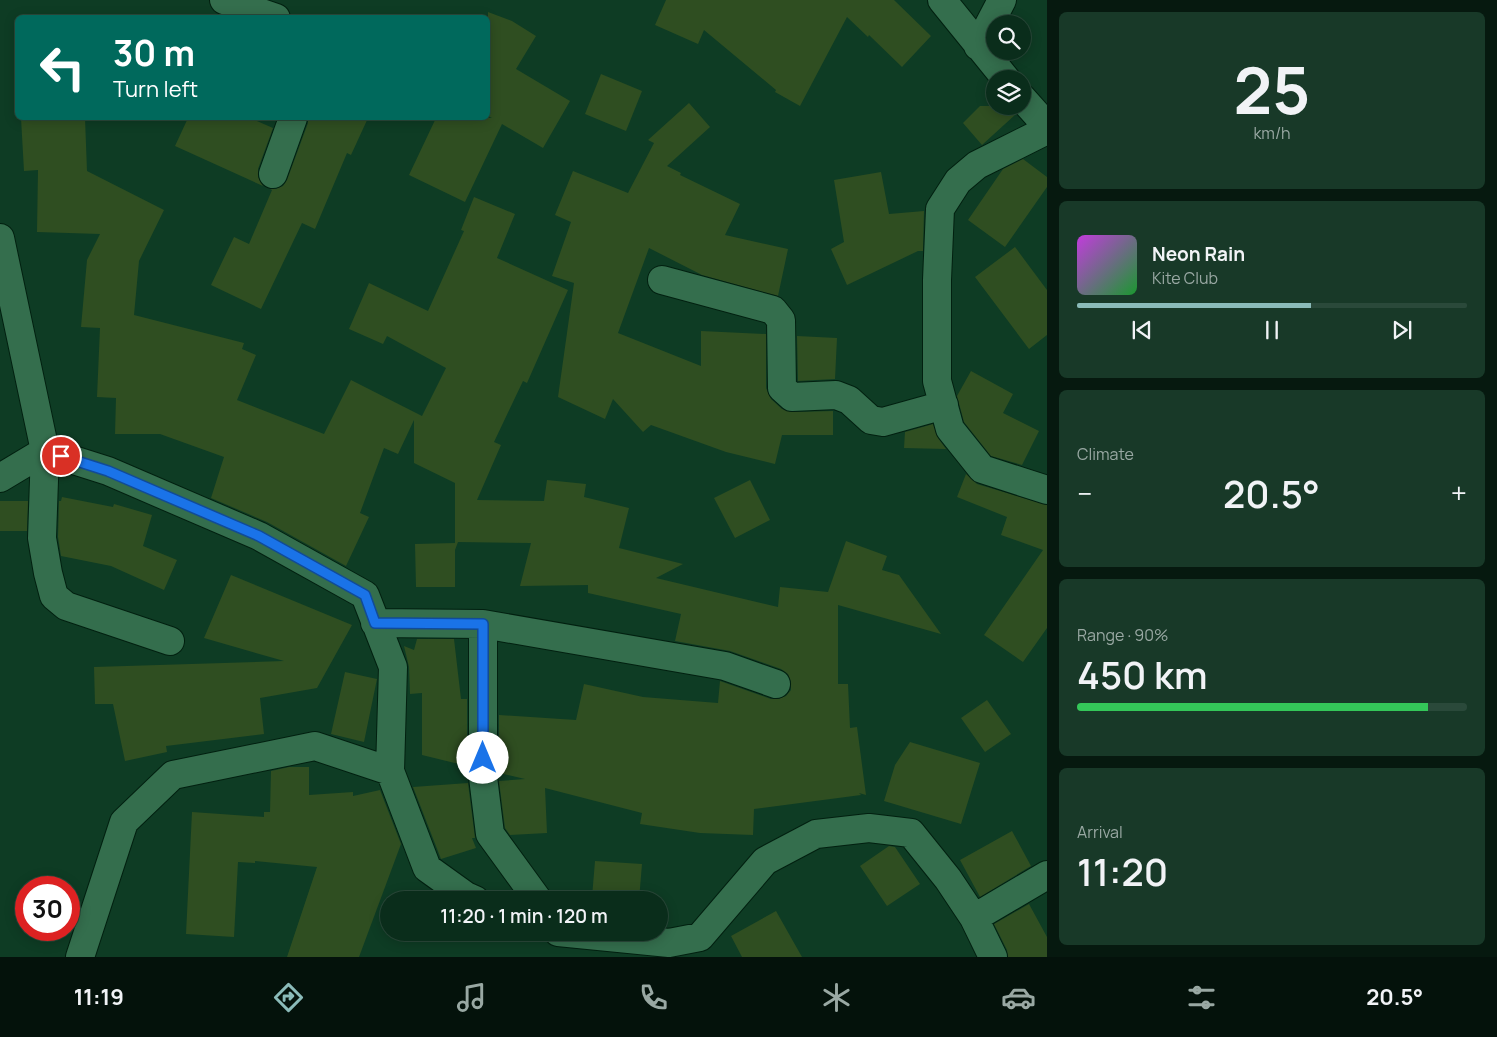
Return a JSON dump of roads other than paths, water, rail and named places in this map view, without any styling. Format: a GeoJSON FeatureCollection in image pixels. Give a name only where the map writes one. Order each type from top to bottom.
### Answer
{"type":"FeatureCollection","features":[{"type":"Feature","properties":{"kind":"street"},"geometry":{"type":"LineString","coordinates":[[224,0],[267,15]]}},
{"type":"Feature","properties":{"kind":"street"},"geometry":{"type":"LineString","coordinates":[[942,0],[998,70]]}},
{"type":"Feature","properties":{"kind":"street"},"geometry":{"type":"LineString","coordinates":[[978,46],[1002,0]]}},
{"type":"Feature","properties":{"kind":"street"},"geometry":{"type":"LineString","coordinates":[[1031,109],[1047,128],[977,165],[958,181],[940,209],[937,280],[938,381],[950,429],[982,468],[1047,490]]}},
{"type":"Feature","properties":{"kind":"street"},"geometry":{"type":"LineString","coordinates":[[273,174],[292,120]]}},
{"type":"Feature","properties":{"kind":"street"},"geometry":{"type":"LineString","coordinates":[[0,238],[45,451],[42,538],[54,596],[66,606],[170,641]]}},
{"type":"Feature","properties":{"kind":"street"},"geometry":{"type":"LineString","coordinates":[[662,280],[773,310],[781,320],[782,388],[792,397],[836,395],[849,400],[871,420],[883,422],[944,405]]}},
{"type":"Feature","properties":{"kind":"street"},"geometry":{"type":"LineString","coordinates":[[0,478],[45,451],[108,471],[259,536],[365,595],[393,667],[390,771],[427,868],[459,891]]}},
{"type":"Feature","properties":{"kind":"street"},"geometry":{"type":"LineString","coordinates":[[375,623],[483,624],[725,666],[776,684]]}},
{"type":"Feature","properties":{"kind":"street"},"geometry":{"type":"LineString","coordinates":[[483,624],[483,777],[490,834],[531,891]]}},
{"type":"Feature","properties":{"kind":"street"},"geometry":{"type":"LineString","coordinates":[[80,957],[124,822],[173,775],[315,746],[390,771]]}},
{"type":"Feature","properties":{"kind":"street"},"geometry":{"type":"LineString","coordinates":[[648,941],[670,943],[700,938],[765,861],[816,834],[869,828],[911,833],[948,879],[974,918],[993,957]]}},
{"type":"Feature","properties":{"kind":"street"},"geometry":{"type":"LineString","coordinates":[[974,918],[1047,875]]}}]}
